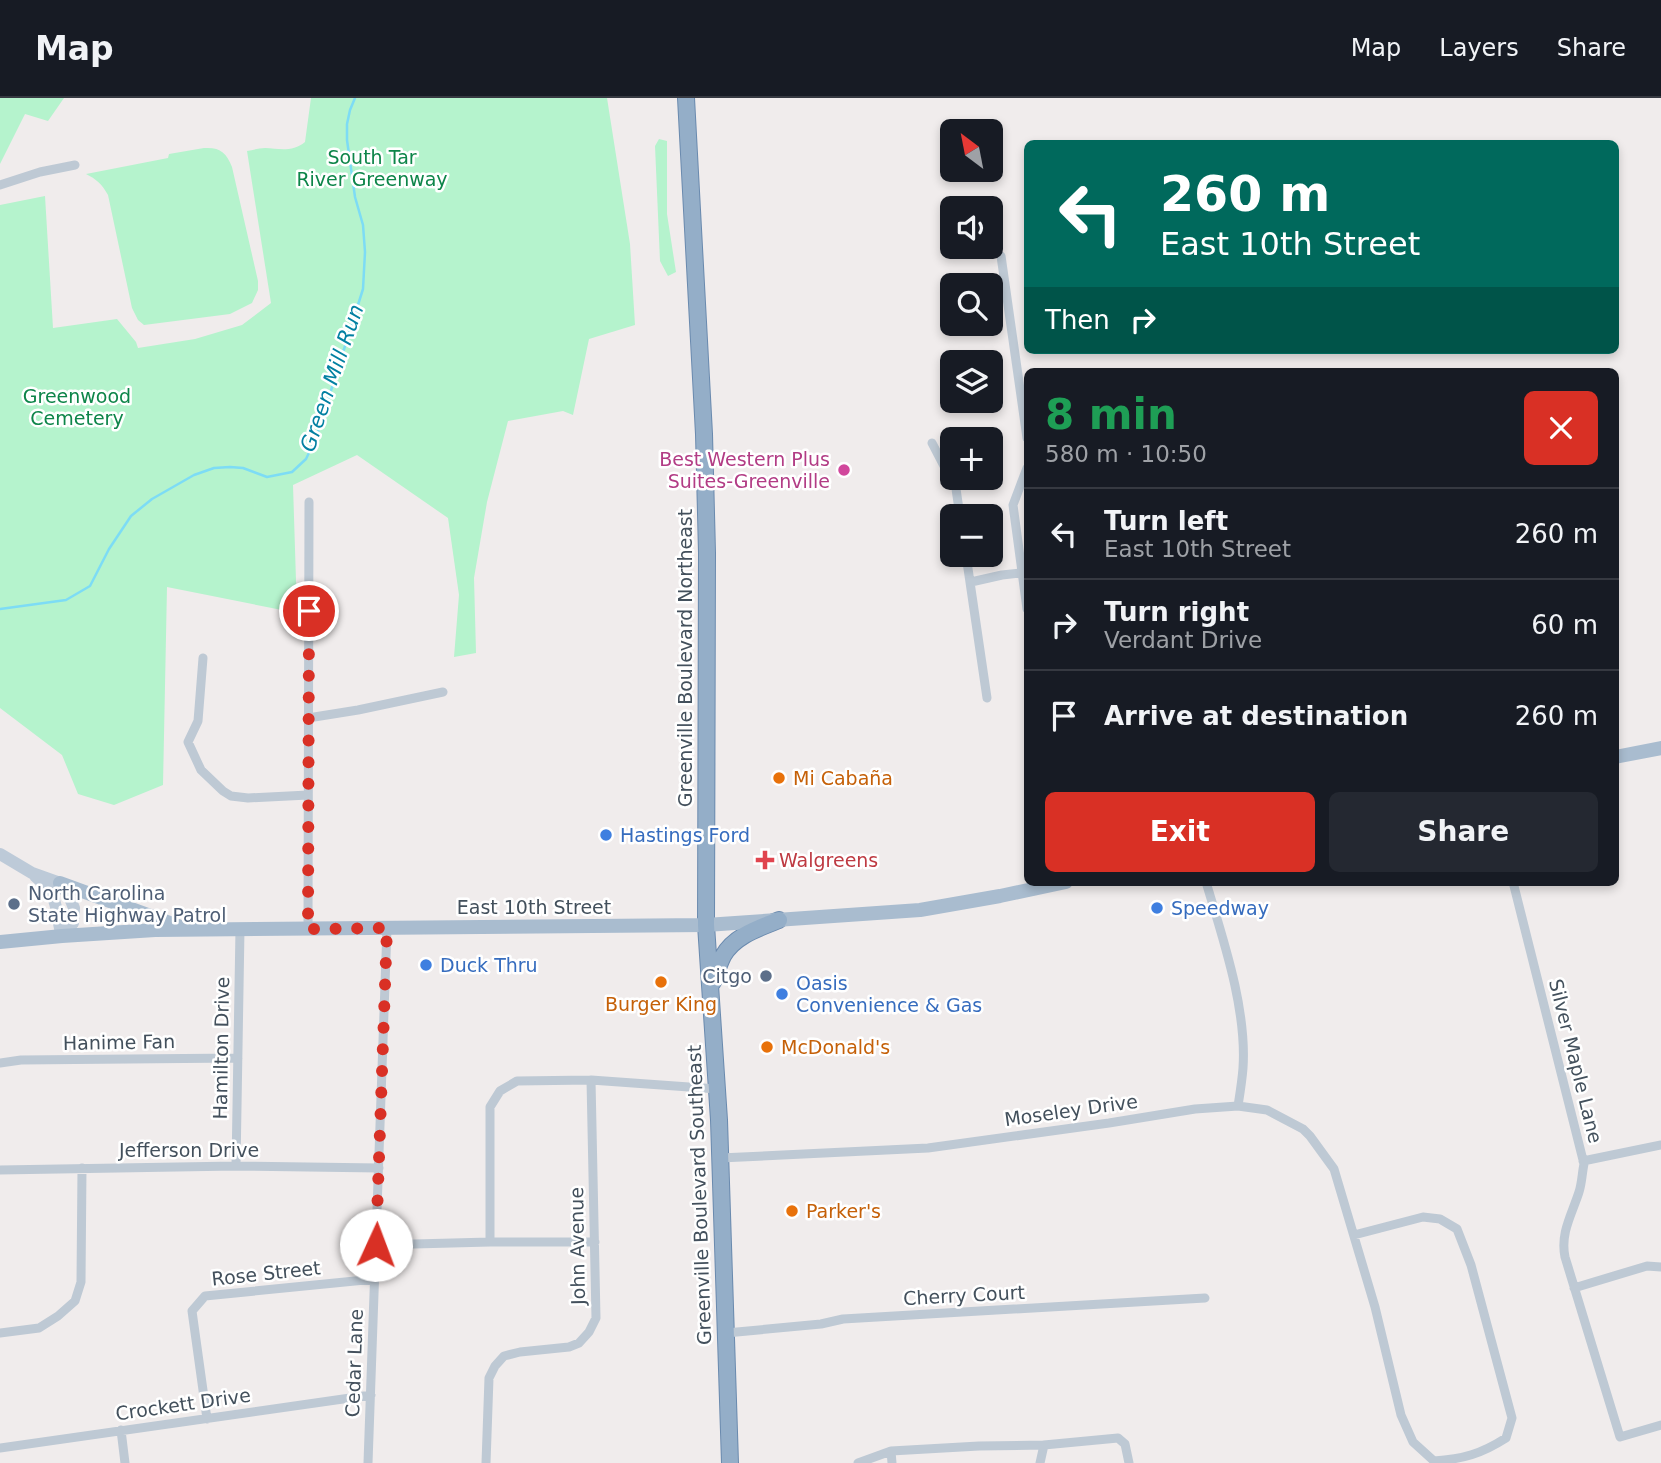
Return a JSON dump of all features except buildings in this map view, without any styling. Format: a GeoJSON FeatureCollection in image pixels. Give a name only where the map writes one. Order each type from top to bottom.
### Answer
{"type":"FeatureCollection","features":[{"type":"Feature","properties":{"kind":"highway","name":"Greenville Boulevard Northeast"},"geometry":{"type":"LineString","coordinates":[[686,98],[704,434],[707,553],[706,925]]}},
{"type":"Feature","properties":{"kind":"highway"},"geometry":{"type":"LineString","coordinates":[[710,987],[729,948],[756,929],[779,920]]}},
{"type":"Feature","properties":{"kind":"highway","name":"Greenville Boulevard Southeast"},"geometry":{"type":"LineString","coordinates":[[706,925],[717,1088],[730,1463]]}},
{"type":"Feature","properties":{"kind":"main road"},"geometry":{"type":"LineString","coordinates":[[1619,756],[1661,748]]}},
{"type":"Feature","properties":{"kind":"main road"},"geometry":{"type":"LineString","coordinates":[[0,854],[33,873],[188,930]]}},
{"type":"Feature","properties":{"kind":"main road"},"geometry":{"type":"LineString","coordinates":[[33,873],[50,890],[62,936]]}},
{"type":"Feature","properties":{"kind":"main road"},"geometry":{"type":"LineString","coordinates":[[60,883],[74,908],[73,923],[62,936]]}},
{"type":"Feature","properties":{"kind":"main road","name":"East 10th Street"},"geometry":{"type":"LineString","coordinates":[[0,942],[188,930],[706,925],[920,910],[1048,886]]}},
{"type":"Feature","properties":{"kind":"street"},"geometry":{"type":"LineString","coordinates":[[0,185],[40,172],[75,165]]}},
{"type":"Feature","properties":{"kind":"street"},"geometry":{"type":"LineString","coordinates":[[1001,259],[1024,417]]}},
{"type":"Feature","properties":{"kind":"street"},"geometry":{"type":"LineString","coordinates":[[932,443],[956,489],[958,504]]}},
{"type":"Feature","properties":{"kind":"street"},"geometry":{"type":"LineString","coordinates":[[1024,476],[1013,505],[1024,591]]}},
{"type":"Feature","properties":{"kind":"street"},"geometry":{"type":"LineString","coordinates":[[308,929],[309,502]]}},
{"type":"Feature","properties":{"kind":"street"},"geometry":{"type":"LineString","coordinates":[[968,567],[987,698]]}},
{"type":"Feature","properties":{"kind":"street"},"geometry":{"type":"LineString","coordinates":[[971,582],[1021,573]]}},
{"type":"Feature","properties":{"kind":"street"},"geometry":{"type":"LineString","coordinates":[[203,658],[198,721],[188,742],[201,770],[231,796],[248,798],[308,795]]}},
{"type":"Feature","properties":{"kind":"street"},"geometry":{"type":"LineString","coordinates":[[308,718],[443,692]]}},
{"type":"Feature","properties":{"kind":"street"},"geometry":{"type":"LineString","coordinates":[[1207,886],[1236,991],[1243,1067],[1238,1106]]}},
{"type":"Feature","properties":{"kind":"street","name":"Silver Maple Lane"},"geometry":{"type":"LineString","coordinates":[[1514,886],[1583,1161],[1580,1189],[1564,1232],[1563,1247],[1574,1288],[1619,1437],[1661,1425]]}},
{"type":"Feature","properties":{"kind":"street","name":"Cedar Lane"},"geometry":{"type":"LineString","coordinates":[[368,1463],[387,928]]}},
{"type":"Feature","properties":{"kind":"street","name":"Hamilton Drive"},"geometry":{"type":"LineString","coordinates":[[236,1166],[240,929]]}},
{"type":"Feature","properties":{"kind":"street","name":"Hanime Fan"},"geometry":{"type":"LineString","coordinates":[[0,1063],[21,1060],[238,1058]]}},
{"type":"Feature","properties":{"kind":"street"},"geometry":{"type":"LineString","coordinates":[[490,1242],[490,1107],[500,1091],[517,1080],[592,1080],[717,1088]]}},
{"type":"Feature","properties":{"kind":"street","name":"John Avenue"},"geometry":{"type":"LineString","coordinates":[[485,1463],[489,1378],[495,1366],[504,1356],[569,1347],[579,1343],[596,1318],[592,1080]]}},
{"type":"Feature","properties":{"kind":"street","name":"Moseley Drive"},"geometry":{"type":"LineString","coordinates":[[720,1158],[928,1148],[1177,1111],[1238,1106],[1267,1110],[1303,1129],[1334,1169],[1375,1307],[1401,1415],[1413,1441],[1433,1461],[1457,1460],[1488,1450],[1506,1438],[1512,1418],[1471,1265],[1457,1229],[1440,1219],[1423,1217],[1354,1235]]}},
{"type":"Feature","properties":{"kind":"street"},"geometry":{"type":"LineString","coordinates":[[1583,1161],[1661,1145]]}},
{"type":"Feature","properties":{"kind":"street","name":"Jefferson Drive"},"geometry":{"type":"LineString","coordinates":[[0,1170],[236,1166],[379,1168]]}},
{"type":"Feature","properties":{"kind":"street"},"geometry":{"type":"LineString","coordinates":[[0,1333],[39,1328],[75,1301],[81,1282],[82,1168]]}},
{"type":"Feature","properties":{"kind":"street"},"geometry":{"type":"LineString","coordinates":[[376,1245],[595,1242]]}},
{"type":"Feature","properties":{"kind":"street"},"geometry":{"type":"LineString","coordinates":[[1574,1288],[1647,1266],[1661,1267]]}},
{"type":"Feature","properties":{"kind":"street","name":"Rose Street"},"geometry":{"type":"LineString","coordinates":[[207,1419],[192,1311],[205,1296],[375,1279]]}},
{"type":"Feature","properties":{"kind":"street","name":"Cherry Court"},"geometry":{"type":"LineString","coordinates":[[726,1334],[843,1320],[1205,1298]]}},
{"type":"Feature","properties":{"kind":"street","name":"Crockett Drive"},"geometry":{"type":"LineString","coordinates":[[0,1448],[370,1395]]}},
{"type":"Feature","properties":{"kind":"street"},"geometry":{"type":"LineString","coordinates":[[121,1430],[125,1463]]}},
{"type":"Feature","properties":{"kind":"street"},"geometry":{"type":"LineString","coordinates":[[858,1463],[891,1451],[979,1446],[1044,1446],[1118,1438],[1125,1444],[1129,1463]]}},
{"type":"Feature","properties":{"kind":"street"},"geometry":{"type":"LineString","coordinates":[[1040,1463],[1044,1446]]}},
{"type":"Feature","properties":{"kind":"street"},"geometry":{"type":"LineString","coordinates":[[891,1451],[892,1463]]}},
{"type":"Feature","properties":{"kind":"green space"},"geometry":{"type":"Polygon","coordinates":[[[0,98],[64,98],[48,121],[25,114],[0,164],[0,98]]]}},
{"type":"Feature","properties":{"kind":"green space"},"geometry":{"type":"Polygon","coordinates":[[[311,98],[607,98],[630,244],[635,325],[589,339],[573,415],[563,411],[508,421],[487,502],[474,578],[476,653],[454,657],[459,595],[448,518],[357,455],[293,485],[297,613],[167,587],[163,785],[114,805],[78,794],[62,755],[0,708],[0,205],[45,196],[53,328],[117,319],[138,348],[195,339],[242,325],[271,303],[247,151],[263,148],[291,149],[305,142],[311,98]]]}},
{"type":"Feature","properties":{"kind":"green space"},"geometry":{"type":"Polygon","coordinates":[[[659,139],[667,141],[667,214],[676,272],[668,276],[660,261],[655,146],[659,139]]]}},
{"type":"Feature","properties":{"kind":"green space"},"geometry":{"type":"Polygon","coordinates":[[[214,148],[222,152],[232,167],[258,290],[252,303],[230,314],[144,325],[132,308],[108,195],[98,182],[86,174],[214,148]]]}},
{"type":"Feature","properties":{"kind":"waterway","name":"Green Mill Run"},"geometry":{"type":"LineString","coordinates":[[0,609],[66,600],[90,586],[109,549],[131,516],[152,499],[194,475],[214,468],[230,467],[243,468],[267,477],[292,472],[306,459],[316,438],[363,289],[363,225],[355,197],[347,140],[347,124],[355,98]]}},
{"type":"Feature","properties":{"kind":"place","name":"Best Western Plus Suites-Greenville"},"geometry":{"type":"Point","coordinates":[844,470]}},
{"type":"Feature","properties":{"kind":"place","name":"Mi Cabaña"},"geometry":{"type":"Point","coordinates":[779,778]}},
{"type":"Feature","properties":{"kind":"place","name":"Hastings Ford"},"geometry":{"type":"Point","coordinates":[606,835]}},
{"type":"Feature","properties":{"kind":"place","name":"Walgreens"},"geometry":{"type":"Point","coordinates":[765,860]}},
{"type":"Feature","properties":{"kind":"place","name":"North Carolina State Highway Patrol"},"geometry":{"type":"Point","coordinates":[14,904]}},
{"type":"Feature","properties":{"kind":"place","name":"Speedway"},"geometry":{"type":"Point","coordinates":[1157,908]}},
{"type":"Feature","properties":{"kind":"place","name":"Duck Thru"},"geometry":{"type":"Point","coordinates":[426,965]}},
{"type":"Feature","properties":{"kind":"place","name":"Citgo"},"geometry":{"type":"Point","coordinates":[766,976]}},
{"type":"Feature","properties":{"kind":"place","name":"Burger King"},"geometry":{"type":"Point","coordinates":[661,982]}},
{"type":"Feature","properties":{"kind":"place","name":"Oasis Convenience & Gas"},"geometry":{"type":"Point","coordinates":[782,994]}},
{"type":"Feature","properties":{"kind":"place","name":"McDonald's"},"geometry":{"type":"Point","coordinates":[767,1047]}},
{"type":"Feature","properties":{"kind":"place","name":"Parker's"},"geometry":{"type":"Point","coordinates":[792,1211]}},
{"type":"Feature","properties":{"kind":"route"},"geometry":{"type":"LineString","coordinates":[[309,611],[308,929],[387,928],[376,1245]]}},
{"type":"Feature","properties":{"kind":"park label","name":"South Tar River Greenway"},"geometry":{"type":"Point","coordinates":[372,168]}},
{"type":"Feature","properties":{"kind":"park label","name":"Greenwood Cemetery"},"geometry":{"type":"Point","coordinates":[77,407]}}]}
